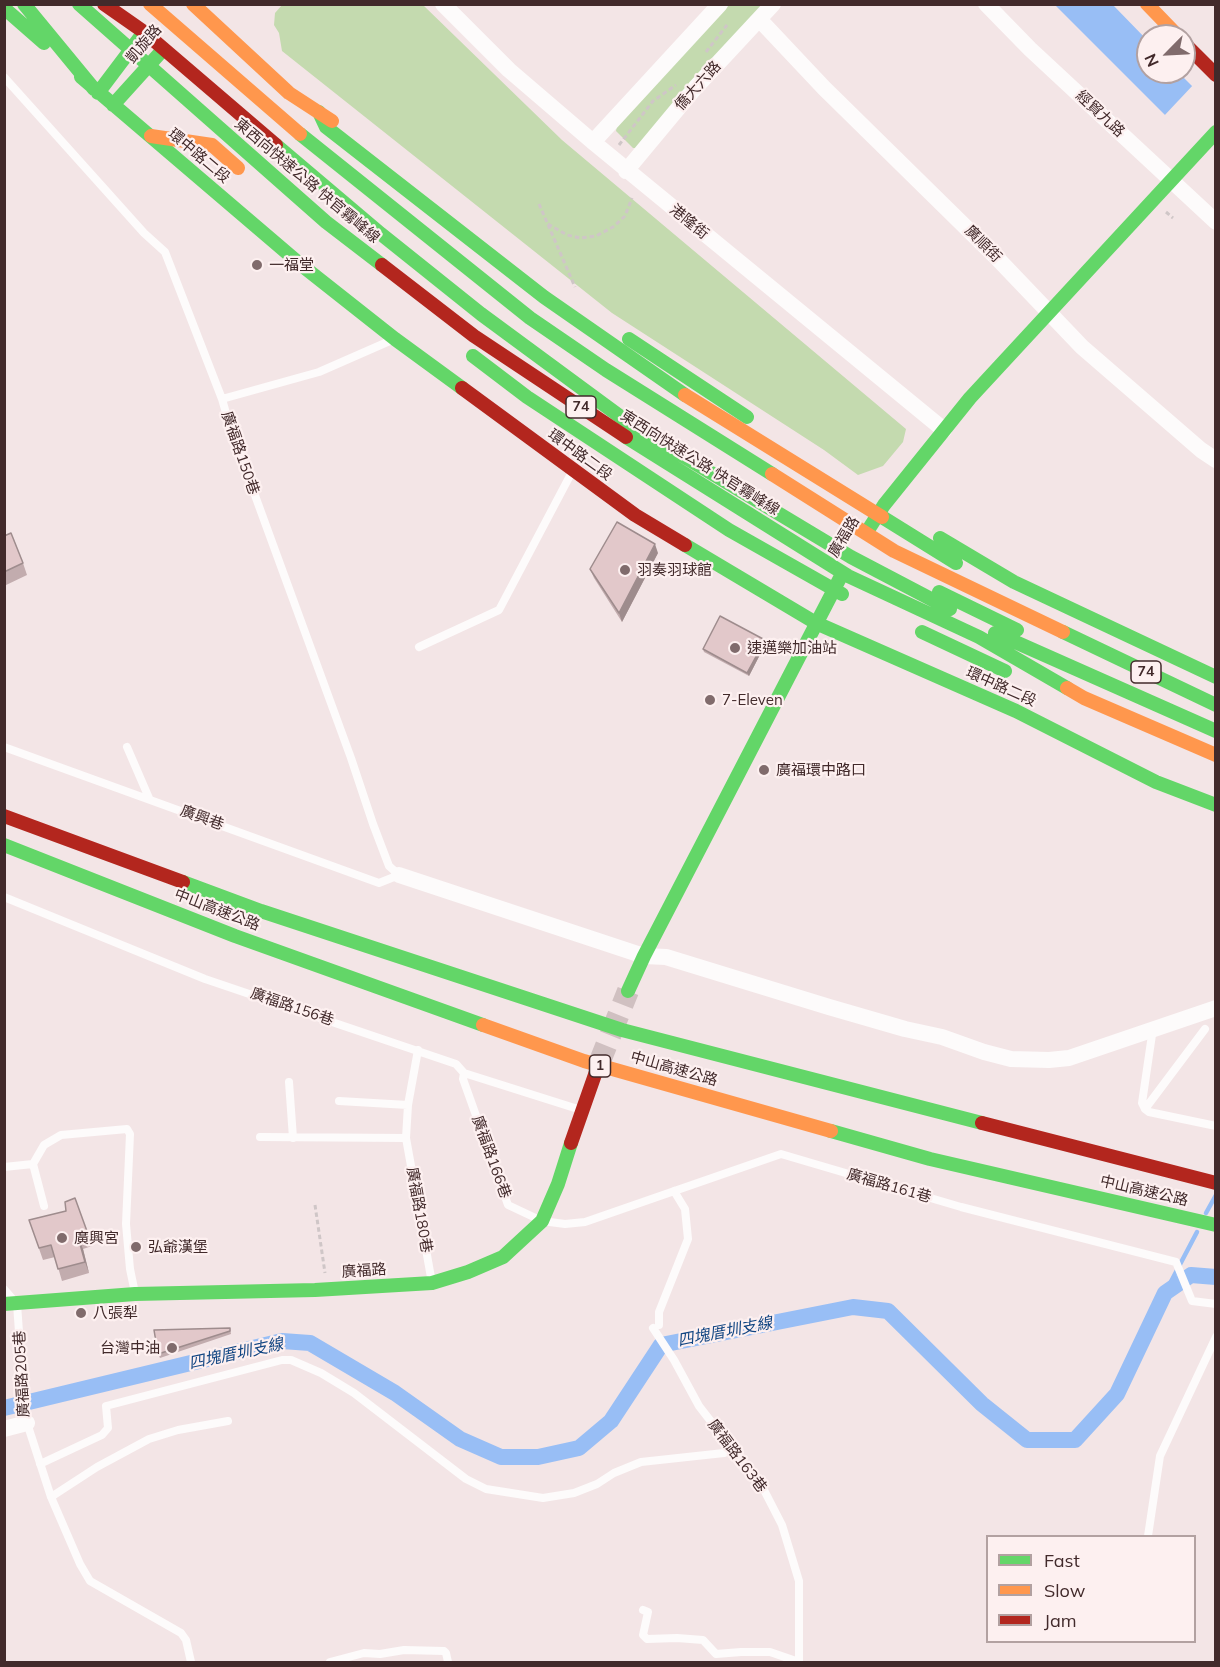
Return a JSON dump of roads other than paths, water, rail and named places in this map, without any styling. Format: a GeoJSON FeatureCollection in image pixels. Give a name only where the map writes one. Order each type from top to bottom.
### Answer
{"type":"FeatureCollection","features":[{"type":"Feature","properties":{"kind":"main road"},"geometry":{"type":"LineString","coordinates":[[24,4],[96,91]]}},
{"type":"Feature","properties":{"kind":"main road","name":"東西向快速公路 快官霧峰線"},"geometry":{"type":"LineString","coordinates":[[79,4],[326,222],[474,336],[666,463],[848,576],[979,637],[1084,698],[1215,755]]}},
{"type":"Feature","properties":{"kind":"main road"},"geometry":{"type":"LineString","coordinates":[[104,4],[148,27],[389,232],[502,318],[652,425],[854,551],[992,632],[1215,731]]}},
{"type":"Feature","properties":{"kind":"main road","name":"東西向快速公路 快官霧峰線"},"geometry":{"type":"LineString","coordinates":[[150,4],[321,153],[549,331],[606,370],[894,551],[1215,705]]}},
{"type":"Feature","properties":{"kind":"main road","name":"凱旋路"},"geometry":{"type":"LineString","coordinates":[[96,91],[166,4]]}},
{"type":"Feature","properties":{"kind":"main road"},"geometry":{"type":"LineString","coordinates":[[1147,4],[1166,24]]}},
{"type":"Feature","properties":{"kind":"main road"},"geometry":{"type":"LineString","coordinates":[[197,6],[290,93],[339,125],[421,191],[561,295],[884,505],[1014,582],[1215,677]]}},
{"type":"Feature","properties":{"kind":"main road","name":"凱旋路"},"geometry":{"type":"LineString","coordinates":[[113,105],[197,6]]}},
{"type":"Feature","properties":{"kind":"main road","name":"環中路二段"},"geometry":{"type":"LineString","coordinates":[[4,8],[96,91],[300,264],[395,339],[635,515],[816,623],[1016,711],[1156,782],[1215,805]]}},
{"type":"Feature","properties":{"kind":"main road"},"geometry":{"type":"LineString","coordinates":[[1196,55],[1215,75]]}},
{"type":"Feature","properties":{"kind":"main road"},"geometry":{"type":"LineString","coordinates":[[319,112],[326,127],[544,297],[681,392],[1077,638]]}},
{"type":"Feature","properties":{"kind":"main road","name":"廣福路"},"geometry":{"type":"LineString","coordinates":[[628,991],[816,623],[854,551],[884,505],[970,398],[1050,314],[1215,132]]}},
{"type":"Feature","properties":{"kind":"main road"},"geometry":{"type":"LineString","coordinates":[[151,136],[212,146],[248,176]]}},
{"type":"Feature","properties":{"kind":"main road"},"geometry":{"type":"LineString","coordinates":[[460,346],[527,397],[729,530],[855,600]]}},
{"type":"Feature","properties":{"kind":"main road"},"geometry":{"type":"LineString","coordinates":[[854,551],[953,601],[1215,719]]}},
{"type":"Feature","properties":{"kind":"main road"},"geometry":{"type":"LineString","coordinates":[[907,625],[1001,670],[1084,698]]}},
{"type":"Feature","properties":{"kind":"main road","name":"中山高速公路"},"geometry":{"type":"LineString","coordinates":[[4,816],[261,911],[622,1030],[1215,1183]]}},
{"type":"Feature","properties":{"kind":"main road","name":"中山高速公路"},"geometry":{"type":"LineString","coordinates":[[4,845],[235,936],[585,1061],[930,1159],[1215,1225]]}},
{"type":"Feature","properties":{"kind":"main road","name":"廣福路"},"geometry":{"type":"LineString","coordinates":[[11,1304],[135,1294],[328,1290],[432,1283],[468,1272],[502,1257],[542,1221],[558,1184],[581,1110],[598,1066]]}},
{"type":"Feature","properties":{"kind":"street","name":"港隆街"},"geometry":{"type":"LineString","coordinates":[[443,4],[509,70],[626,171],[944,430]]}},
{"type":"Feature","properties":{"kind":"street"},"geometry":{"type":"LineString","coordinates":[[593,142],[720,4]]}},
{"type":"Feature","properties":{"kind":"street","name":"僑大六路"},"geometry":{"type":"LineString","coordinates":[[626,171],[695,88],[773,4]]}},
{"type":"Feature","properties":{"kind":"street","name":"經貿九路"},"geometry":{"type":"LineString","coordinates":[[986,4],[1030,49],[1215,222]]}},
{"type":"Feature","properties":{"kind":"street","name":"廣順街"},"geometry":{"type":"LineString","coordinates":[[759,19],[824,88],[996,257],[1102,366],[1215,460]]}},
{"type":"Feature","properties":{"kind":"street"},"geometry":{"type":"LineString","coordinates":[[399,876],[644,956],[666,957],[1011,1059],[1069,1058],[1215,1008]]}},
{"type":"Feature","properties":{"kind":"street","name":"廣福路205巷"},"geometry":{"type":"LineString","coordinates":[[4,1429],[27,1419]]}},
{"type":"Feature","properties":{"kind":"lane","name":"廣福路150巷"},"geometry":{"type":"LineString","coordinates":[[4,77],[144,233],[165,252],[222,399],[373,824],[390,866],[399,876]]}},
{"type":"Feature","properties":{"kind":"lane"},"geometry":{"type":"LineString","coordinates":[[222,399],[319,372],[395,339]]}},
{"type":"Feature","properties":{"kind":"lane"},"geometry":{"type":"LineString","coordinates":[[419,647],[499,610],[573,470]]}},
{"type":"Feature","properties":{"kind":"lane","name":"廣興巷"},"geometry":{"type":"LineString","coordinates":[[4,747],[379,883],[399,876]]}},
{"type":"Feature","properties":{"kind":"lane"},"geometry":{"type":"LineString","coordinates":[[127,747],[149,798]]}},
{"type":"Feature","properties":{"kind":"lane","name":"廣福路156巷"},"geometry":{"type":"LineString","coordinates":[[4,897],[205,979],[418,1050],[456,1064],[464,1073],[581,1110]]}},
{"type":"Feature","properties":{"kind":"lane"},"geometry":{"type":"LineString","coordinates":[[1153,1028],[1143,1103],[1145,1109],[1149,1112],[1215,1126]]}},
{"type":"Feature","properties":{"kind":"lane"},"geometry":{"type":"LineString","coordinates":[[1145,1109],[1205,1029]]}},
{"type":"Feature","properties":{"kind":"lane","name":"廣福路180巷"},"geometry":{"type":"LineString","coordinates":[[418,1050],[408,1105],[406,1138],[432,1283]]}},
{"type":"Feature","properties":{"kind":"lane","name":"廣福路166巷"},"geometry":{"type":"LineString","coordinates":[[464,1073],[463,1079],[508,1205],[542,1221]]}},
{"type":"Feature","properties":{"kind":"lane"},"geometry":{"type":"LineString","coordinates":[[289,1082],[293,1138]]}},
{"type":"Feature","properties":{"kind":"lane"},"geometry":{"type":"LineString","coordinates":[[339,1101],[408,1105]]}},
{"type":"Feature","properties":{"kind":"lane"},"geometry":{"type":"LineString","coordinates":[[44,1206],[33,1164],[44,1145],[61,1135],[127,1129],[130,1134],[126,1224],[135,1294]]}},
{"type":"Feature","properties":{"kind":"lane"},"geometry":{"type":"LineString","coordinates":[[260,1137],[406,1138]]}},
{"type":"Feature","properties":{"kind":"lane","name":"廣福路161巷"},"geometry":{"type":"LineString","coordinates":[[542,1221],[565,1224],[585,1222],[781,1154],[961,1207],[1176,1262],[1192,1301],[1215,1304]]}},
{"type":"Feature","properties":{"kind":"lane"},"geometry":{"type":"LineString","coordinates":[[4,1167],[33,1164]]}},
{"type":"Feature","properties":{"kind":"lane","name":"廣福路163巷"},"geometry":{"type":"LineString","coordinates":[[674,1191],[685,1209],[688,1239],[659,1312],[656,1326],[699,1406],[764,1490],[785,1536],[799,1581],[799,1662]]}},
{"type":"Feature","properties":{"kind":"lane"},"geometry":{"type":"LineString","coordinates":[[4,1289],[11,1304]]}},
{"type":"Feature","properties":{"kind":"lane","name":"廣福路205巷"},"geometry":{"type":"LineString","coordinates":[[11,1304],[27,1419]]}},
{"type":"Feature","properties":{"kind":"lane"},"geometry":{"type":"LineString","coordinates":[[1148,1535],[1160,1456],[1215,1337]]}},
{"type":"Feature","properties":{"kind":"lane"},"geometry":{"type":"LineString","coordinates":[[40,1464],[102,1435],[108,1428],[106,1406],[282,1360],[291,1360],[321,1373],[354,1393],[466,1479],[486,1489],[543,1498],[574,1493],[641,1462],[724,1453],[732,1449]]}},
{"type":"Feature","properties":{"kind":"lane"},"geometry":{"type":"LineString","coordinates":[[27,1419],[51,1497],[80,1564],[90,1581],[181,1634],[186,1640],[191,1662]]}},
{"type":"Feature","properties":{"kind":"lane"},"geometry":{"type":"LineString","coordinates":[[51,1497],[97,1467],[149,1439],[178,1430],[228,1421]]}},
{"type":"Feature","properties":{"kind":"lane"},"geometry":{"type":"LineString","coordinates":[[642,1610],[648,1612],[643,1635],[647,1639],[703,1640],[716,1654],[770,1652],[799,1662]]}},
{"type":"Feature","properties":{"kind":"lane"},"geometry":{"type":"LineString","coordinates":[[330,1662],[364,1653],[380,1654],[404,1650],[444,1651],[448,1662]]}},
{"type":"Feature","properties":{"kind":"water"},"geometry":{"type":"Polygon","coordinates":[[[1055,5],[1113,5],[1136,29],[1136,84],[1190,84],[1215,109],[1175,125],[1055,5]]]}},
{"type":"Feature","properties":{"kind":"waterway"},"geometry":{"type":"LineString","coordinates":[[1206,1213],[1216,1195]]}},
{"type":"Feature","properties":{"kind":"waterway"},"geometry":{"type":"LineString","coordinates":[[1165,1293],[1197,1232]]}},
{"type":"Feature","properties":{"kind":"waterway","name":"四塊厝圳支線"},"geometry":{"type":"LineString","coordinates":[[4,1408],[282,1341],[310,1343],[395,1393],[460,1439],[501,1457],[538,1457],[579,1448],[611,1421],[661,1345],[853,1307],[888,1311],[982,1404],[1027,1440],[1075,1440],[1117,1394],[1165,1293],[1191,1275],[1216,1277]]}},
{"type":"Feature","properties":{"kind":"tunnel"},"geometry":{"type":"LineString","coordinates":[[598,1066],[628,991]]}},
{"type":"Feature","properties":{"kind":"place","name":"一福堂"},"geometry":{"type":"Point","coordinates":[257,265]}},
{"type":"Feature","properties":{"kind":"place","name":"羽奏羽球館"},"geometry":{"type":"Point","coordinates":[625,570]}},
{"type":"Feature","properties":{"kind":"place","name":"速邁樂加油站"},"geometry":{"type":"Point","coordinates":[735,648]}},
{"type":"Feature","properties":{"kind":"place","name":"7-Eleven"},"geometry":{"type":"Point","coordinates":[710,700]}},
{"type":"Feature","properties":{"kind":"place","name":"廣福環中路口"},"geometry":{"type":"Point","coordinates":[764,770]}},
{"type":"Feature","properties":{"kind":"place","name":"廣興宮"},"geometry":{"type":"Point","coordinates":[62,1238]}},
{"type":"Feature","properties":{"kind":"place","name":"弘爺漢堡"},"geometry":{"type":"Point","coordinates":[136,1247]}},
{"type":"Feature","properties":{"kind":"place","name":"八張犁"},"geometry":{"type":"Point","coordinates":[81,1313]}},
{"type":"Feature","properties":{"kind":"place","name":"台灣中油"},"geometry":{"type":"Point","coordinates":[172,1348]}}]}
